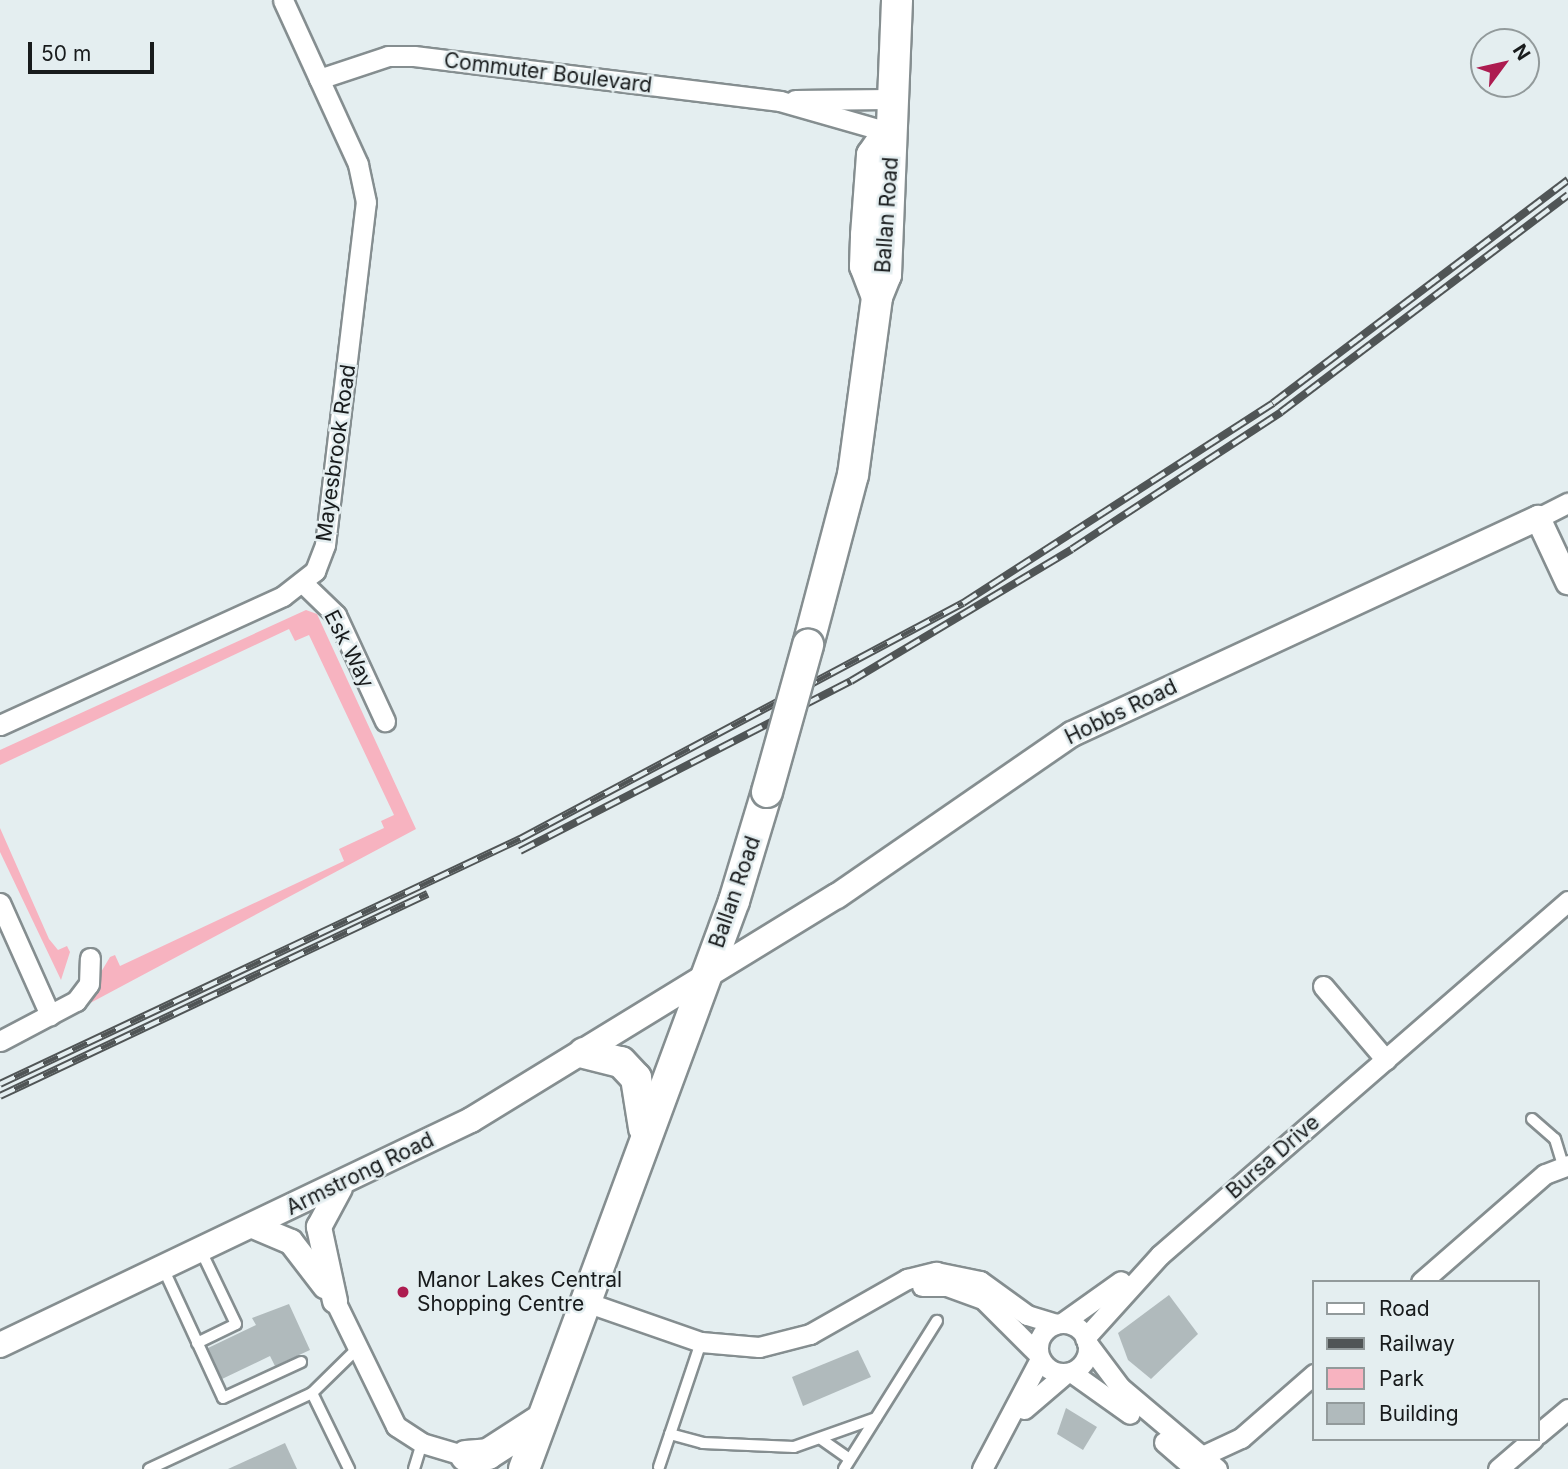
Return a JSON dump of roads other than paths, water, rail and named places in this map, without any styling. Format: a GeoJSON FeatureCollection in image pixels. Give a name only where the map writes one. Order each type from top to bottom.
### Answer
{"type":"FeatureCollection","features":[{"type":"Feature","properties":{"kind":"main road","name":"Ballan Road"},"geometry":{"type":"LineString","coordinates":[[524,1469],[583,1301],[706,977],[767,792],[853,475],[877,297],[864,266],[872,155],[888,132],[897,0]]}},
{"type":"Feature","properties":{"kind":"main road"},"geometry":{"type":"LineString","coordinates":[[584,1053],[621,1062],[636,1078],[645,1139]]}},
{"type":"Feature","properties":{"kind":"main road"},"geometry":{"type":"LineString","coordinates":[[476,1462],[541,1420]]}},
{"type":"Feature","properties":{"kind":"street","name":"Mayesbrook Road"},"geometry":{"type":"LineString","coordinates":[[284,0],[364,181],[367,227],[325,545],[304,585]]}},
{"type":"Feature","properties":{"kind":"street","name":"Commuter Boulevard"},"geometry":{"type":"LineString","coordinates":[[319,79],[363,61],[414,56],[780,101],[890,99]]}},
{"type":"Feature","properties":{"kind":"street","name":"Commuter Boulevard"},"geometry":{"type":"LineString","coordinates":[[780,101],[888,132]]}},
{"type":"Feature","properties":{"kind":"street","name":"Hobbs Road"},"geometry":{"type":"LineString","coordinates":[[706,977],[878,869],[1072,734],[1568,503]]}},
{"type":"Feature","properties":{"kind":"street"},"geometry":{"type":"LineString","coordinates":[[1538,518],[1568,582]]}},
{"type":"Feature","properties":{"kind":"street","name":"Esk Way"},"geometry":{"type":"LineString","coordinates":[[304,585],[337,615],[385,721]]}},
{"type":"Feature","properties":{"kind":"street"},"geometry":{"type":"LineString","coordinates":[[0,725],[304,585]]}},
{"type":"Feature","properties":{"kind":"street","name":"Bursa Drive"},"geometry":{"type":"LineString","coordinates":[[1059,1324],[1160,1255],[1568,901]]}},
{"type":"Feature","properties":{"kind":"street"},"geometry":{"type":"LineString","coordinates":[[0,903],[50,1015]]}},
{"type":"Feature","properties":{"kind":"street"},"geometry":{"type":"LineString","coordinates":[[0,1041],[50,1015],[84,993],[90,958]]}},
{"type":"Feature","properties":{"kind":"street","name":"Armstrong Road"},"geometry":{"type":"LineString","coordinates":[[0,1345],[342,1185],[471,1120],[706,977]]}},
{"type":"Feature","properties":{"kind":"street"},"geometry":{"type":"LineString","coordinates":[[1323,986],[1386,1059]]}},
{"type":"Feature","properties":{"kind":"street"},"geometry":{"type":"LineString","coordinates":[[1423,1280],[1566,1165]]}},
{"type":"Feature","properties":{"kind":"street"},"geometry":{"type":"LineString","coordinates":[[335,1301],[319,1227],[342,1185]]}},
{"type":"Feature","properties":{"kind":"street"},"geometry":{"type":"LineString","coordinates":[[253,1226],[291,1242],[335,1301],[396,1426],[422,1443],[476,1462]]}},
{"type":"Feature","properties":{"kind":"street","name":"Bursa Drive"},"geometry":{"type":"LineString","coordinates":[[1086,1340],[1160,1255]]}},
{"type":"Feature","properties":{"kind":"street"},"geometry":{"type":"LineString","coordinates":[[583,1301],[701,1342],[759,1347],[791,1341],[919,1274],[959,1274],[1027,1315],[1059,1324],[1086,1340],[1120,1387],[1198,1463]]}},
{"type":"Feature","properties":{"kind":"street"},"geometry":{"type":"LineString","coordinates":[[890,1290],[927,1285],[965,1291],[998,1310],[1039,1356],[1114,1399],[1198,1463],[1217,1469]]}},
{"type":"Feature","properties":{"kind":"street"},"geometry":{"type":"LineString","coordinates":[[982,1469],[1014,1417],[1039,1356],[1044,1332],[1059,1324]]}},
{"type":"Feature","properties":{"kind":"street"},"geometry":{"type":"LineString","coordinates":[[1014,1417],[1086,1358],[1086,1340]]}},
{"type":"Feature","properties":{"kind":"street"},"geometry":{"type":"LineString","coordinates":[[1198,1463],[1241,1438],[1312,1376]]}},
{"type":"Feature","properties":{"kind":"street"},"geometry":{"type":"LineString","coordinates":[[1540,1432],[1568,1409]]}},
{"type":"Feature","properties":{"kind":"street"},"geometry":{"type":"LineString","coordinates":[[1228,1469],[1241,1438]]}},
{"type":"Feature","properties":{"kind":"street"},"geometry":{"type":"LineString","coordinates":[[1498,1469],[1531,1441]]}},
{"type":"Feature","properties":{"kind":"lane"},"geometry":{"type":"LineString","coordinates":[[1532,1119],[1555,1139],[1566,1165]]}},
{"type":"Feature","properties":{"kind":"lane"},"geometry":{"type":"LineString","coordinates":[[197,1343],[236,1324],[201,1250]]}},
{"type":"Feature","properties":{"kind":"lane"},"geometry":{"type":"LineString","coordinates":[[163,1268],[223,1398],[300,1362]]}},
{"type":"Feature","properties":{"kind":"lane"},"geometry":{"type":"LineString","coordinates":[[844,1469],[937,1321]]}},
{"type":"Feature","properties":{"kind":"lane"},"geometry":{"type":"LineString","coordinates":[[659,1467],[701,1342]]}},
{"type":"Feature","properties":{"kind":"lane"},"geometry":{"type":"LineString","coordinates":[[149,1469],[312,1393],[357,1349]]}},
{"type":"Feature","properties":{"kind":"lane"},"geometry":{"type":"LineString","coordinates":[[312,1393],[349,1469]]}},
{"type":"Feature","properties":{"kind":"lane"},"geometry":{"type":"LineString","coordinates":[[670,1434],[703,1443],[794,1447],[876,1418]]}},
{"type":"Feature","properties":{"kind":"lane"},"geometry":{"type":"LineString","coordinates":[[821,1439],[850,1459]]}},
{"type":"Feature","properties":{"kind":"lane"},"geometry":{"type":"LineString","coordinates":[[414,1469],[422,1443]]}},
{"type":"Feature","properties":{"kind":"railway"},"geometry":{"type":"LineString","coordinates":[[0,1084],[520,839],[963,603],[1273,403],[1568,180]]}},
{"type":"Feature","properties":{"kind":"railway"},"geometry":{"type":"LineString","coordinates":[[520,851],[851,681],[1072,549],[1281,412],[1568,195]]}},
{"type":"Feature","properties":{"kind":"railway"},"geometry":{"type":"LineString","coordinates":[[0,1096],[428,894]]}},
{"type":"Feature","properties":{"kind":"place","name":"Manor Lakes Central Shopping Centre"},"geometry":{"type":"Point","coordinates":[403,1292]}}]}
